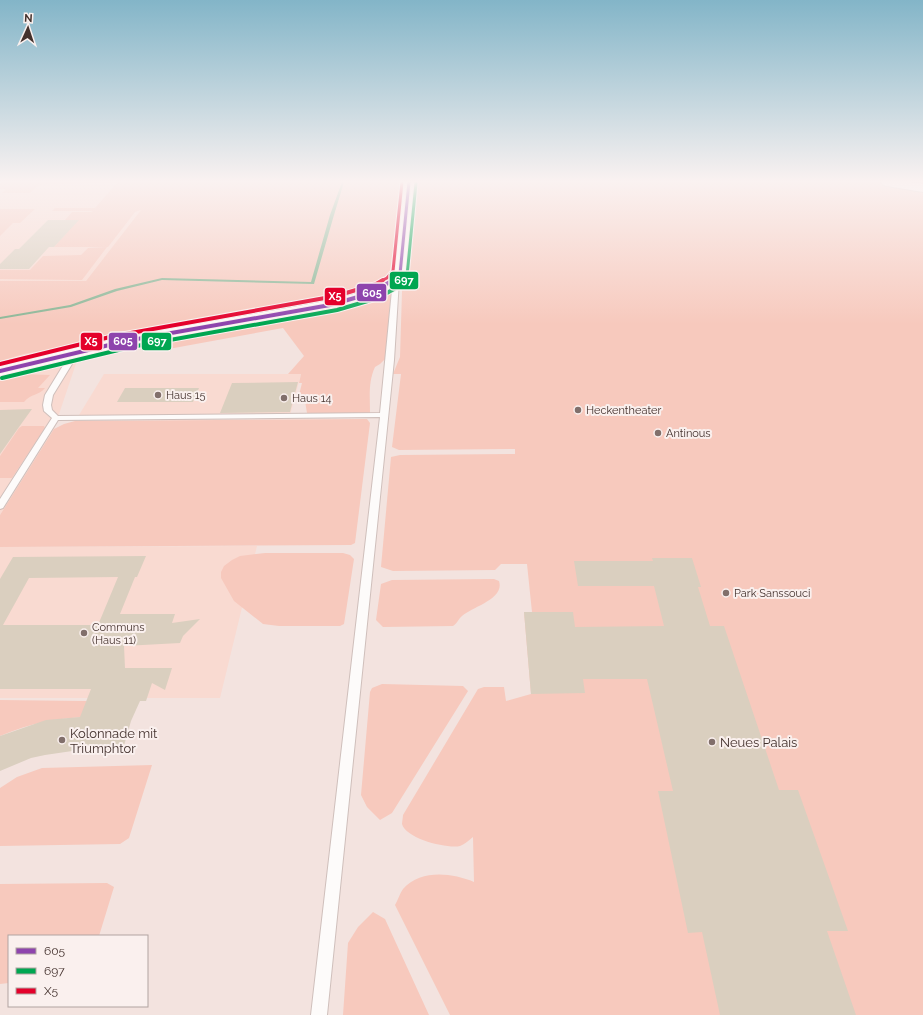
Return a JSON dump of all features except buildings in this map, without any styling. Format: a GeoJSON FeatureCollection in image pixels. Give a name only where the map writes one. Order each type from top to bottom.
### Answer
{"type":"FeatureCollection","features":[{"type":"Feature","properties":{"kind":"street"},"geometry":{"type":"LineString","coordinates":[[0,371],[71,352],[346,300],[372,293],[396,280],[400,274],[405,229]]}},
{"type":"Feature","properties":{"kind":"lane"},"geometry":{"type":"LineString","coordinates":[[320,1015],[390,360],[396,280]]}},
{"type":"Feature","properties":{"kind":"lane"},"geometry":{"type":"LineString","coordinates":[[71,352],[68,364],[49,394],[46,405],[48,411],[56,418],[384,415]]}},
{"type":"Feature","properties":{"kind":"lane"},"geometry":{"type":"LineString","coordinates":[[0,506],[56,418]]}},
{"type":"Feature","properties":{"kind":"shaded area"},"geometry":{"type":"Polygon","coordinates":[[[0,229],[127,229],[86,281],[94,310],[54,429],[0,515],[0,229]]]}},
{"type":"Feature","properties":{"kind":"shaded area"},"geometry":{"type":"Polygon","coordinates":[[[0,229],[7,229],[0,236],[0,229]]]}},
{"type":"Feature","properties":{"kind":"shaded area"},"geometry":{"type":"Polygon","coordinates":[[[70,229],[122,229],[108,247],[54,247],[70,229]]]}},
{"type":"Feature","properties":{"kind":"shaded area"},"geometry":{"type":"Polygon","coordinates":[[[126,229],[396,229],[390,271],[381,282],[370,289],[343,297],[24,354],[0,361],[0,281],[86,281],[126,229]]]}},
{"type":"Feature","properties":{"kind":"shaded area","name":"Park Sanssouci"},"geometry":{"type":"Polygon","coordinates":[[[410,229],[923,229],[923,1015],[450,1015],[395,905],[403,889],[419,878],[447,875],[456,876],[474,882],[473,837],[460,846],[454,847],[428,842],[411,834],[405,829],[402,824],[403,815],[478,689],[484,687],[504,687],[506,701],[531,694],[524,612],[532,612],[527,564],[501,564],[495,570],[393,571],[381,567],[391,457],[400,455],[515,454],[515,449],[399,450],[392,447],[401,374],[393,374],[400,357],[402,291],[400,282],[406,274],[410,229]]]}},
{"type":"Feature","properties":{"kind":"shaded area"},"geometry":{"type":"Polygon","coordinates":[[[107,247],[82,280],[0,279],[0,270],[30,270],[43,256],[81,255],[88,248],[107,247]]]}},
{"type":"Feature","properties":{"kind":"shaded area"},"geometry":{"type":"Polygon","coordinates":[[[390,290],[392,291],[386,358],[375,367],[371,378],[370,413],[307,413],[305,401],[298,399],[302,383],[299,383],[301,374],[288,374],[304,356],[283,328],[163,350],[158,337],[334,307],[362,301],[390,290]]]}},
{"type":"Feature","properties":{"kind":"shaded area"},"geometry":{"type":"Polygon","coordinates":[[[21,374],[50,375],[38,388],[45,388],[43,391],[29,397],[24,402],[0,402],[0,376],[21,374]]]}},
{"type":"Feature","properties":{"kind":"shaded area"},"geometry":{"type":"Polygon","coordinates":[[[104,374],[301,374],[289,419],[76,420],[104,374]]]}},
{"type":"Feature","properties":{"kind":"shaded area"},"geometry":{"type":"Polygon","coordinates":[[[367,419],[370,423],[355,543],[351,545],[0,547],[0,515],[54,429],[64,424],[75,421],[367,419]]]}},
{"type":"Feature","properties":{"kind":"shaded area"},"geometry":{"type":"Polygon","coordinates":[[[22,426],[44,426],[45,428],[12,478],[0,478],[0,456],[19,428],[22,426]]]}},
{"type":"Feature","properties":{"kind":"shaded area"},"geometry":{"type":"Polygon","coordinates":[[[257,546],[220,698],[0,698],[0,547],[257,546]]]}},
{"type":"Feature","properties":{"kind":"shaded area"},"geometry":{"type":"Polygon","coordinates":[[[265,553],[343,553],[350,555],[354,559],[344,624],[340,626],[279,626],[263,624],[234,601],[221,578],[221,572],[224,566],[240,556],[265,553]]]}},
{"type":"Feature","properties":{"kind":"shaded area"},"geometry":{"type":"Polygon","coordinates":[[[494,579],[499,581],[500,587],[493,598],[462,616],[453,626],[383,627],[376,620],[381,584],[392,580],[494,579]]]}},
{"type":"Feature","properties":{"kind":"shaded area"},"geometry":{"type":"Polygon","coordinates":[[[382,684],[463,686],[468,691],[392,813],[380,820],[367,807],[361,795],[370,692],[372,688],[382,684]]]}},
{"type":"Feature","properties":{"kind":"shaded area"},"geometry":{"type":"Polygon","coordinates":[[[0,700],[86,701],[93,717],[68,718],[34,724],[0,736],[0,700]]]}},
{"type":"Feature","properties":{"kind":"shaded area"},"geometry":{"type":"Polygon","coordinates":[[[152,765],[129,838],[120,844],[0,846],[0,788],[17,777],[42,768],[152,765]]]}},
{"type":"Feature","properties":{"kind":"shaded area"},"geometry":{"type":"Polygon","coordinates":[[[107,883],[114,887],[99,935],[8,935],[8,983],[0,984],[0,884],[107,883]]]}},
{"type":"Feature","properties":{"kind":"shaded area"},"geometry":{"type":"Polygon","coordinates":[[[373,912],[385,919],[429,1015],[343,1015],[348,943],[358,927],[373,912]]]}},
{"type":"Feature","properties":{"kind":"waterway"},"geometry":{"type":"LineString","coordinates":[[0,318],[71,306],[116,290],[162,279],[313,283],[328,229]]}},
{"type":"Feature","properties":{"kind":"transit line","name":"X5"},"geometry":{"type":"LineString","coordinates":[[0,364],[114,336],[336,296],[376,284],[387,278],[393,271],[397,229]]}},
{"type":"Feature","properties":{"kind":"transit line","name":"605"},"geometry":{"type":"LineString","coordinates":[[0,371],[108,344],[196,327],[330,305],[352,300],[372,293],[388,284],[400,274],[404,229]]}},
{"type":"Feature","properties":{"kind":"transit line","name":"697"},"geometry":{"type":"LineString","coordinates":[[2,378],[105,352],[209,332],[316,315],[358,305],[378,298],[398,286],[407,276],[412,229]]}},
{"type":"Feature","properties":{"kind":"place","name":"Haus 15"},"geometry":{"type":"Point","coordinates":[158,395]}},
{"type":"Feature","properties":{"kind":"place","name":"Haus 14"},"geometry":{"type":"Point","coordinates":[284,398]}},
{"type":"Feature","properties":{"kind":"place","name":"Heckentheater"},"geometry":{"type":"Point","coordinates":[578,410]}},
{"type":"Feature","properties":{"kind":"place","name":"Antinous"},"geometry":{"type":"Point","coordinates":[658,433]}},
{"type":"Feature","properties":{"kind":"place","name":"Park Sanssouci"},"geometry":{"type":"Point","coordinates":[726,593]}},
{"type":"Feature","properties":{"kind":"place","name":"Communs (Haus 11)"},"geometry":{"type":"Point","coordinates":[84,633]}},
{"type":"Feature","properties":{"kind":"place","name":"Kolonnade mit Triumphtor"},"geometry":{"type":"Point","coordinates":[62,740]}},
{"type":"Feature","properties":{"kind":"place","name":"Neues Palais"},"geometry":{"type":"Point","coordinates":[712,742]}}]}
